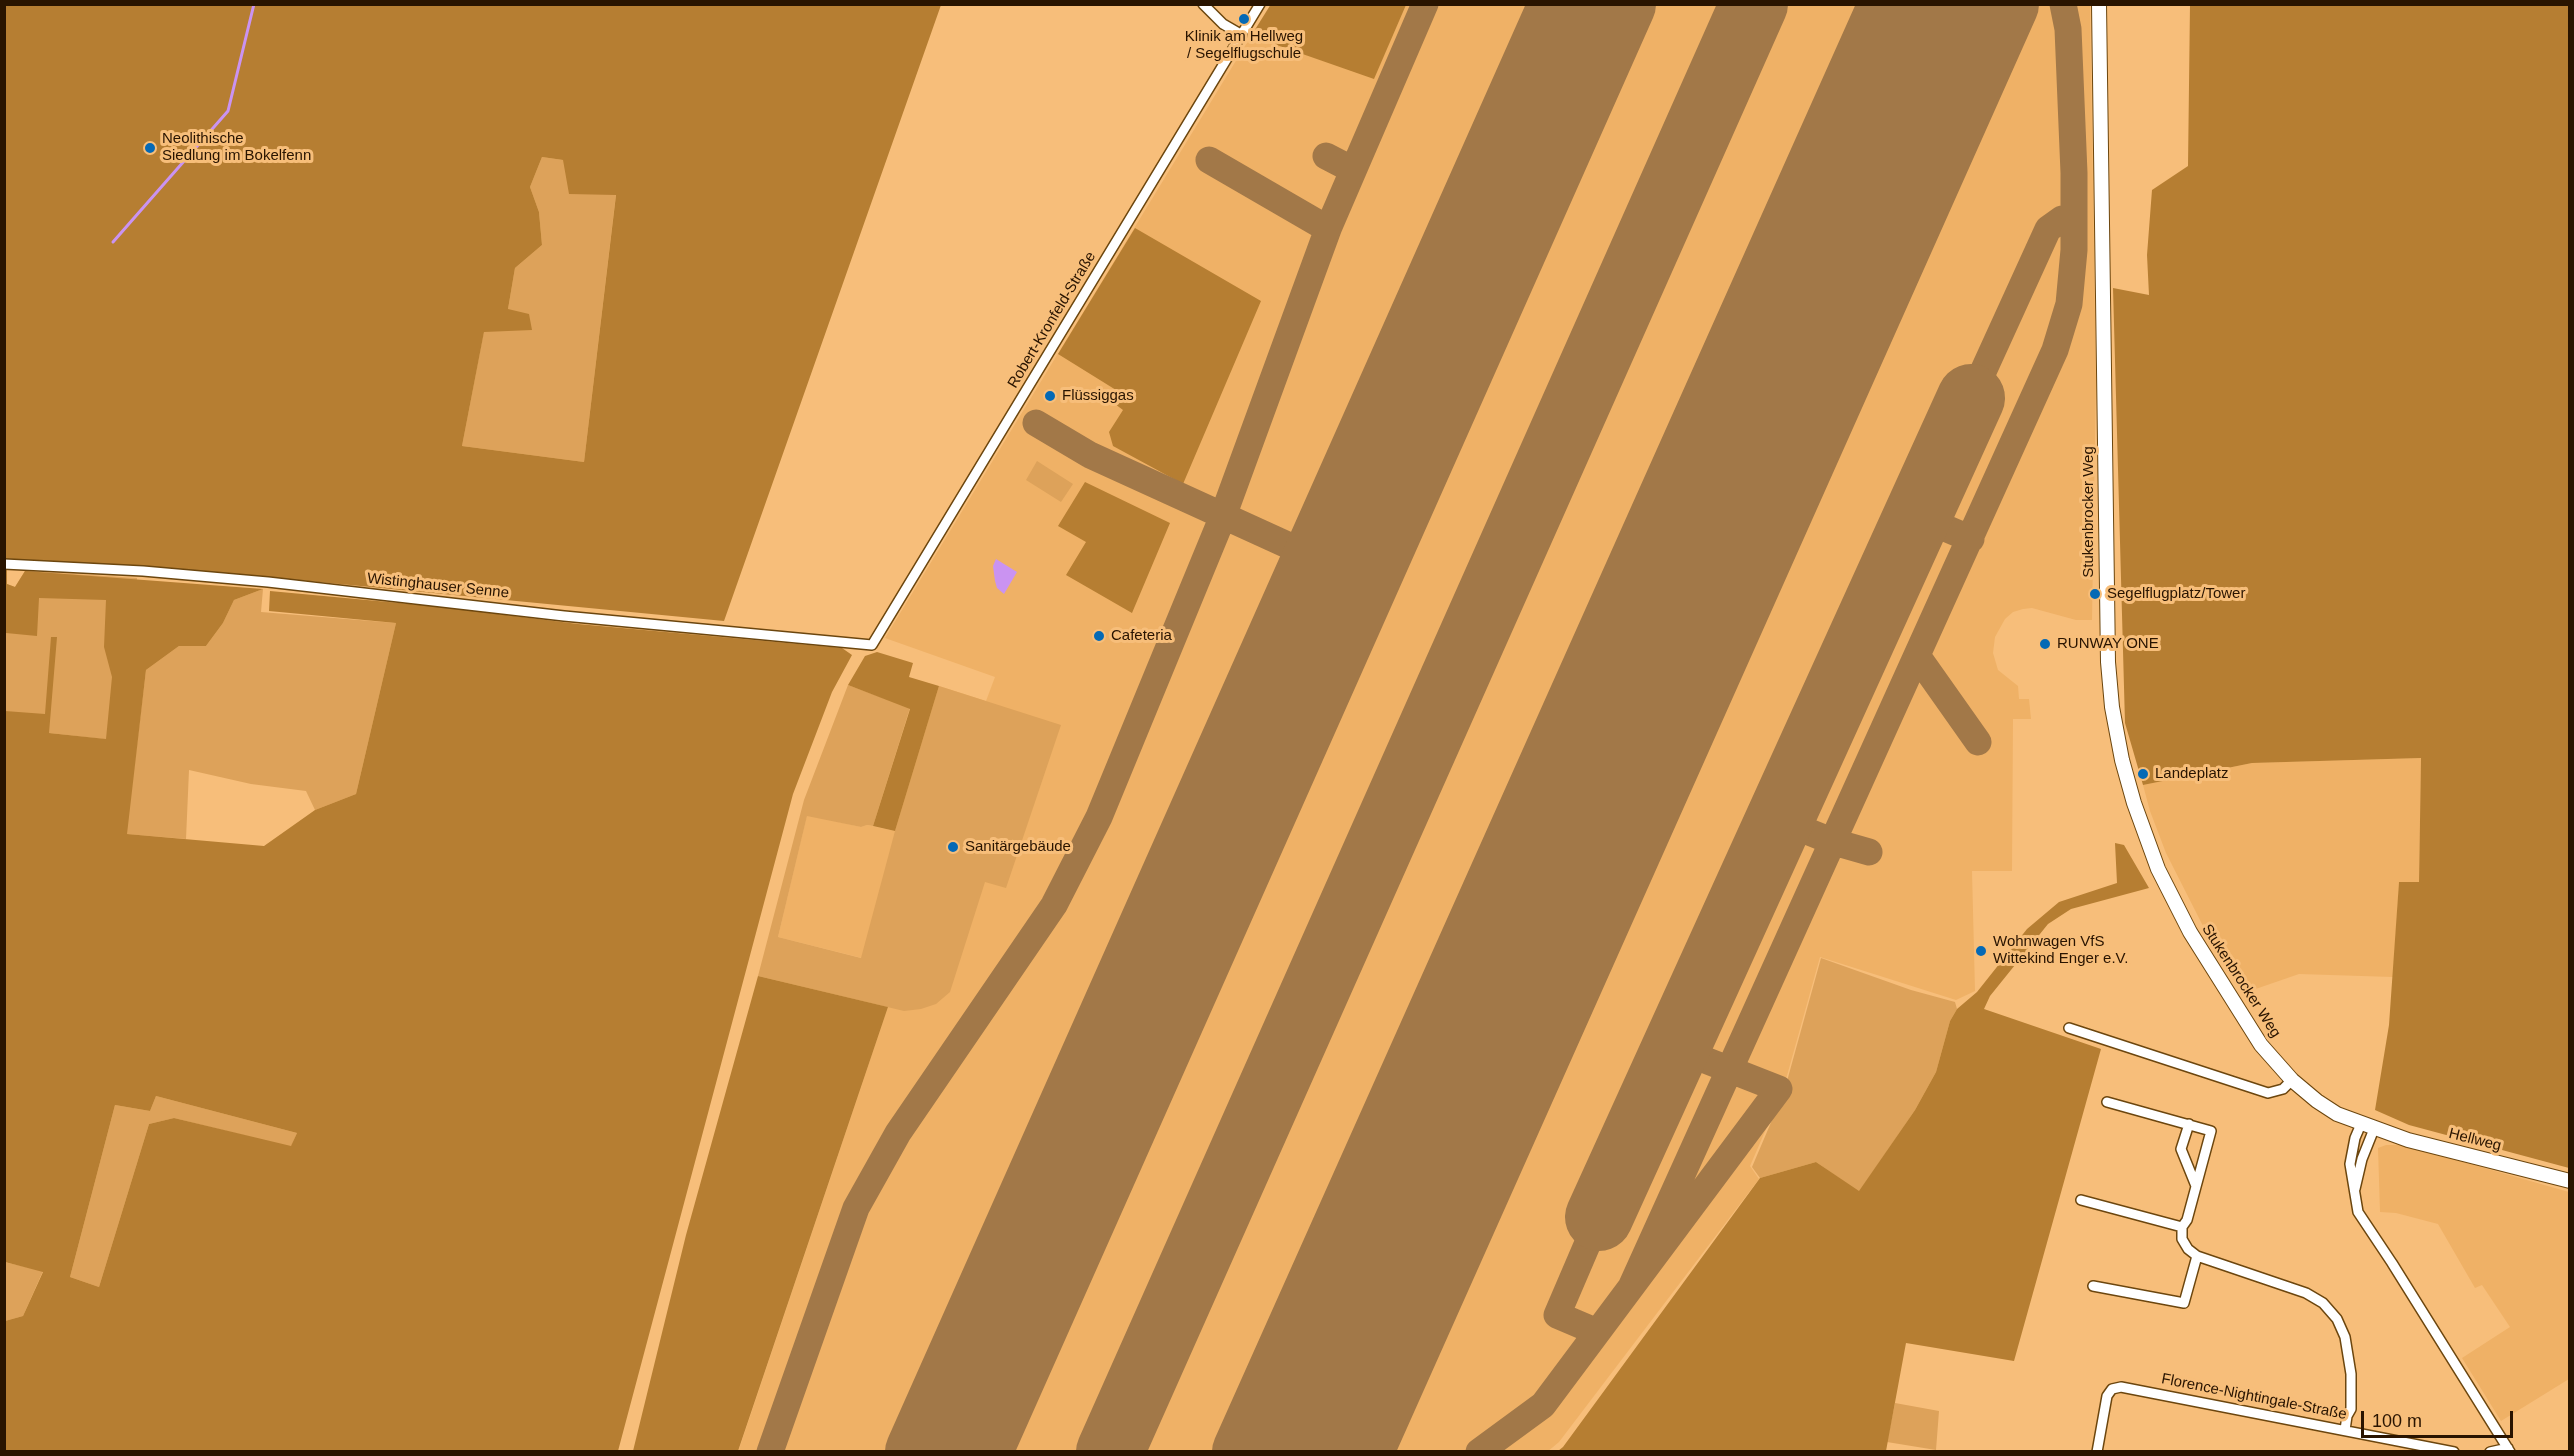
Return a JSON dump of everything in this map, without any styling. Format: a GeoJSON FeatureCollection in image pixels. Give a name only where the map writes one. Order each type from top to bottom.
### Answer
{"type":"FeatureCollection","features":[{"type":"Feature","properties":{"kind":"street"},"geometry":{"type":"LineString","coordinates":[[1203,4],[1223,24],[1242,35]]}},
{"type":"Feature","properties":{"kind":"street","name":"Robert-Kronfeld-Straße"},"geometry":{"type":"LineString","coordinates":[[867,646],[874,643],[1260,4]]}},
{"type":"Feature","properties":{"kind":"street","name":"Stukenbrocker Weg"},"geometry":{"type":"LineString","coordinates":[[2099,4],[2106,367],[2106,627],[2115,730],[2139,819],[2158,869],[2180,914],[2243,1018],[2261,1045],[2292,1080],[2337,1114],[2367,1126]]}},
{"type":"Feature","properties":{"kind":"street","name":"Wistinghauser Senne"},"geometry":{"type":"LineString","coordinates":[[4,564],[143,571],[268,582],[564,616],[867,646]]}},
{"type":"Feature","properties":{"kind":"street"},"geometry":{"type":"LineString","coordinates":[[2069,1028],[2268,1092],[2283,1089],[2292,1080]]}},
{"type":"Feature","properties":{"kind":"street"},"geometry":{"type":"LineString","coordinates":[[2107,1102],[2211,1131],[2187,1220],[2182,1227],[2182,1239],[2188,1249],[2197,1256],[2306,1293],[2323,1303],[2337,1318],[2345,1337],[2351,1374],[2351,1409],[2347,1416],[2345,1430]]}},
{"type":"Feature","properties":{"kind":"street"},"geometry":{"type":"LineString","coordinates":[[2189,1124],[2181,1149],[2196,1186]]}},
{"type":"Feature","properties":{"kind":"street"},"geometry":{"type":"LineString","coordinates":[[2355,1191],[2367,1126]]}},
{"type":"Feature","properties":{"kind":"street"},"geometry":{"type":"LineString","coordinates":[[2367,1126],[2355,1138],[2350,1164],[2358,1212],[2387,1254],[2509,1450],[2490,1452]]}},
{"type":"Feature","properties":{"kind":"street","name":"Hellweg"},"geometry":{"type":"LineString","coordinates":[[2367,1126],[2408,1140],[2570,1181]]}},
{"type":"Feature","properties":{"kind":"street"},"geometry":{"type":"LineString","coordinates":[[2081,1200],[2182,1227]]}},
{"type":"Feature","properties":{"kind":"street"},"geometry":{"type":"LineString","coordinates":[[2093,1286],[2184,1303],[2197,1256]]}},
{"type":"Feature","properties":{"kind":"street","name":"Florence-Nightingale-Straße"},"geometry":{"type":"LineString","coordinates":[[2097,1452],[2107,1396],[2112,1389],[2121,1388],[2454,1452]]}},
{"type":"Feature","properties":{"kind":"shaded area"},"geometry":{"type":"Polygon","coordinates":[[[1271,4],[1406,5],[1374,79],[1251,36],[1271,4]]]}},
{"type":"Feature","properties":{"kind":"shaded area"},"geometry":{"type":"Polygon","coordinates":[[[4,5],[941,5],[724,621],[267,577],[5,559],[4,5]],[[542,157],[530,187],[539,212],[542,245],[515,268],[508,309],[529,314],[532,330],[484,332],[462,446],[584,462],[616,195],[569,194],[563,160],[542,157]]]}},
{"type":"Feature","properties":{"kind":"shaded area"},"geometry":{"type":"Polygon","coordinates":[[[1406,5],[2090,5],[2096,381],[2092,620],[2076,620],[2032,608],[2023,609],[2013,612],[2005,619],[1995,637],[1993,653],[1998,670],[2018,686],[2019,699],[2029,699],[2031,719],[2013,719],[2012,871],[1972,871],[1975,991],[1956,1000],[1820,957],[1783,1090],[1750,1166],[1759,1179],[1559,1442],[1547,1452],[738,1452],[888,1007],[862,958],[778,937],[807,815],[861,827],[867,825],[895,831],[939,686],[986,701],[995,677],[885,638],[1251,36],[1374,78],[1406,5]]]}},
{"type":"Feature","properties":{"kind":"shaded area"},"geometry":{"type":"Polygon","coordinates":[[[2190,5],[2569,5],[2569,1168],[2409,1125],[2375,1110],[2389,1025],[2399,882],[2419,882],[2421,758],[2252,763],[2143,785],[2125,723],[2113,288],[2149,295],[2147,255],[2152,190],[2188,166],[2190,5]]]}},
{"type":"Feature","properties":{"kind":"shaded area"},"geometry":{"type":"Polygon","coordinates":[[[542,157],[563,160],[616,194],[584,462],[462,446],[484,331],[508,309],[515,268],[542,245],[539,212],[530,187],[542,157]]]}},
{"type":"Feature","properties":{"kind":"shaded area"},"geometry":{"type":"Polygon","coordinates":[[[1135,228],[1261,301],[1183,484],[1113,446],[1109,432],[1123,410],[1111,401],[1116,390],[1058,354],[1135,228]]]}},
{"type":"Feature","properties":{"kind":"shaded area"},"geometry":{"type":"Polygon","coordinates":[[[1037,461],[1073,484],[1061,502],[1026,480],[1037,461]]]}},
{"type":"Feature","properties":{"kind":"shaded area"},"geometry":{"type":"Polygon","coordinates":[[[1085,482],[1170,523],[1132,613],[1066,575],[1086,542],[1058,526],[1085,482]]]}},
{"type":"Feature","properties":{"kind":"shaded area"},"geometry":{"type":"Polygon","coordinates":[[[996,559],[1017,572],[1004,594],[997,588],[995,581],[993,566],[996,559]]]}},
{"type":"Feature","properties":{"kind":"shaded area"},"geometry":{"type":"Polygon","coordinates":[[[4,570],[7,570],[7,584],[15,587],[25,571],[137,578],[121,741],[5,728],[4,570]]]}},
{"type":"Feature","properties":{"kind":"shaded area"},"geometry":{"type":"Polygon","coordinates":[[[5,570],[7,570],[7,584],[15,587],[25,571],[263,589],[234,600],[223,623],[206,646],[179,646],[146,670],[127,834],[264,846],[315,810],[356,794],[396,623],[269,611],[270,591],[442,607],[578,624],[842,648],[852,655],[832,692],[793,794],[618,1451],[5,1451],[5,1321],[23,1316],[43,1272],[5,1262],[5,711],[45,714],[51,637],[57,637],[49,733],[106,739],[112,677],[104,647],[106,600],[39,598],[37,636],[6,633],[5,646],[5,570]],[[156,1096],[150,1111],[115,1105],[70,1277],[99,1287],[149,1124],[174,1118],[291,1146],[297,1133],[156,1096]]]}},
{"type":"Feature","properties":{"kind":"shaded area"},"geometry":{"type":"Polygon","coordinates":[[[263,589],[261,612],[396,623],[356,794],[315,810],[306,791],[251,784],[189,770],[186,839],[126,834],[146,670],[179,646],[206,646],[223,623],[234,600],[263,589]]]}},
{"type":"Feature","properties":{"kind":"shaded area"},"geometry":{"type":"Polygon","coordinates":[[[877,652],[913,663],[909,677],[939,686],[895,831],[873,826],[910,709],[848,685],[865,656],[877,652]]]}},
{"type":"Feature","properties":{"kind":"shaded area"},"geometry":{"type":"Polygon","coordinates":[[[848,685],[910,708],[873,826],[861,827],[807,816],[778,937],[861,958],[895,831],[939,686],[1061,725],[1006,888],[985,882],[950,992],[936,1004],[921,1009],[904,1011],[758,976],[804,800],[848,685]]]}},
{"type":"Feature","properties":{"kind":"shaded area"},"geometry":{"type":"Polygon","coordinates":[[[2421,758],[2419,882],[2399,882],[2393,977],[2299,974],[2244,993],[2202,924],[2166,853],[2143,785],[2252,763],[2421,758]]]}},
{"type":"Feature","properties":{"kind":"shaded area"},"geometry":{"type":"Polygon","coordinates":[[[2115,843],[2124,845],[2149,888],[2071,909],[2048,924],[1990,996],[1984,1009],[2101,1049],[2014,1361],[1906,1343],[1886,1451],[1558,1451],[1760,1178],[1816,1162],[1859,1191],[1915,1110],[1936,1072],[1950,1021],[1957,1009],[1977,992],[2027,929],[2059,902],[2117,883],[2115,843]]]}},
{"type":"Feature","properties":{"kind":"shaded area"},"geometry":{"type":"Polygon","coordinates":[[[1821,958],[1911,990],[1955,1002],[1957,1009],[1950,1021],[1936,1072],[1915,1110],[1859,1192],[1816,1162],[1760,1178],[1752,1167],[1784,1092],[1821,958]]]}},
{"type":"Feature","properties":{"kind":"shaded area"},"geometry":{"type":"Polygon","coordinates":[[[758,976],[888,1007],[738,1451],[633,1451],[686,1235],[758,976]]]}},
{"type":"Feature","properties":{"kind":"shaded area"},"geometry":{"type":"Polygon","coordinates":[[[156,1096],[297,1133],[291,1147],[174,1118],[149,1124],[99,1287],[70,1277],[115,1105],[150,1111],[156,1096]]]}},
{"type":"Feature","properties":{"kind":"shaded area"},"geometry":{"type":"Polygon","coordinates":[[[2386,1145],[2403,1145],[2569,1192],[2569,1379],[2501,1421],[2462,1358],[2510,1327],[2482,1285],[2475,1288],[2438,1224],[2396,1213],[2380,1212],[2378,1148],[2386,1145]]]}},
{"type":"Feature","properties":{"kind":"shaded area"},"geometry":{"type":"Polygon","coordinates":[[[4,1262],[43,1271],[23,1316],[5,1321],[4,1262]]]}},
{"type":"Feature","properties":{"kind":"shaded area"},"geometry":{"type":"Polygon","coordinates":[[[1895,1403],[1939,1411],[1936,1450],[1887,1442],[1895,1403]]]}},
{"type":"Feature","properties":{"kind":"waterway"},"geometry":{"type":"LineString","coordinates":[[113,242],[228,111],[254,4]]}},
{"type":"Feature","properties":{"kind":"taxiway"},"geometry":{"type":"LineString","coordinates":[[770,1452],[856,1208],[898,1133],[1054,905],[1099,817],[1223,516],[1328,229],[1425,4]]}},
{"type":"Feature","properties":{"kind":"taxiway"},"geometry":{"type":"LineString","coordinates":[[1632,1285],[2055,350],[2069,304],[2074,250],[2074,173],[2068,29],[2063,4]]}},
{"type":"Feature","properties":{"kind":"taxiway"},"geometry":{"type":"LineString","coordinates":[[1326,156],[1353,170]]}},
{"type":"Feature","properties":{"kind":"taxiway"},"geometry":{"type":"LineString","coordinates":[[1209,160],[1328,229]]}},
{"type":"Feature","properties":{"kind":"taxiway"},"geometry":{"type":"LineString","coordinates":[[1480,190],[1529,212]]}},
{"type":"Feature","properties":{"kind":"taxiway"},"geometry":{"type":"LineString","coordinates":[[1971,398],[2048,229],[2062,219],[2074,216]]}},
{"type":"Feature","properties":{"kind":"taxiway"},"geometry":{"type":"LineString","coordinates":[[1036,423],[1090,455],[1316,558]]}},
{"type":"Feature","properties":{"kind":"taxiway"},"geometry":{"type":"LineString","coordinates":[[1917,516],[1971,539]]}},
{"type":"Feature","properties":{"kind":"taxiway"},"geometry":{"type":"LineString","coordinates":[[1918,657],[1978,742]]}},
{"type":"Feature","properties":{"kind":"taxiway"},"geometry":{"type":"LineString","coordinates":[[1779,820],[1834,842],[1869,852]]}},
{"type":"Feature","properties":{"kind":"taxiway"},"geometry":{"type":"LineString","coordinates":[[1479,1452],[1543,1405],[1779,1089],[1677,1049]]}},
{"type":"Feature","properties":{"kind":"taxiway"},"geometry":{"type":"LineString","coordinates":[[1053,1151],[1103,1171]]}},
{"type":"Feature","properties":{"kind":"taxiway"},"geometry":{"type":"LineString","coordinates":[[1597,1332],[1557,1315],[1599,1217]]}},
{"type":"Feature","properties":{"kind":"taxiway"},"geometry":{"type":"LineString","coordinates":[[1332,1259],[1428,1297]]}},
{"type":"Feature","properties":{"kind":"runway"},"geometry":{"type":"LineString","coordinates":[[919,1452],[1563,4]]}},
{"type":"Feature","properties":{"kind":"runway"},"geometry":{"type":"LineString","coordinates":[[978,1452],[1622,4]]}},
{"type":"Feature","properties":{"kind":"runway"},"geometry":{"type":"LineString","coordinates":[[1110,1452],[1754,4]]}},
{"type":"Feature","properties":{"kind":"runway"},"geometry":{"type":"LineString","coordinates":[[1246,1452],[1893,4]]}},
{"type":"Feature","properties":{"kind":"runway"},"geometry":{"type":"LineString","coordinates":[[1303,1452],[1952,4]]}},
{"type":"Feature","properties":{"kind":"runway"},"geometry":{"type":"LineString","coordinates":[[1359,1452],[2005,4]]}},
{"type":"Feature","properties":{"kind":"runway"},"geometry":{"type":"LineString","coordinates":[[1599,1217],[1971,398]]}},
{"type":"Feature","properties":{"kind":"place","name":"Klinik am Hellweg / Segelflugschule"},"geometry":{"type":"Point","coordinates":[1244,19]}},
{"type":"Feature","properties":{"kind":"place","name":"Neolithische Siedlung im Bokelfenn"},"geometry":{"type":"Point","coordinates":[150,148]}},
{"type":"Feature","properties":{"kind":"place","name":"Flüssiggas"},"geometry":{"type":"Point","coordinates":[1050,396]}},
{"type":"Feature","properties":{"kind":"place","name":"Segelflugplatz/Tower"},"geometry":{"type":"Point","coordinates":[2095,594]}},
{"type":"Feature","properties":{"kind":"place","name":"Cafeteria"},"geometry":{"type":"Point","coordinates":[1099,636]}},
{"type":"Feature","properties":{"kind":"place","name":"RUNWAY ONE"},"geometry":{"type":"Point","coordinates":[2045,644]}},
{"type":"Feature","properties":{"kind":"place","name":"Landeplatz"},"geometry":{"type":"Point","coordinates":[2143,774]}},
{"type":"Feature","properties":{"kind":"place","name":"Sanitärgebäude"},"geometry":{"type":"Point","coordinates":[953,847]}},
{"type":"Feature","properties":{"kind":"place","name":"Wohnwagen VfS Wittekind Enger e.V."},"geometry":{"type":"Point","coordinates":[1981,951]}}]}
